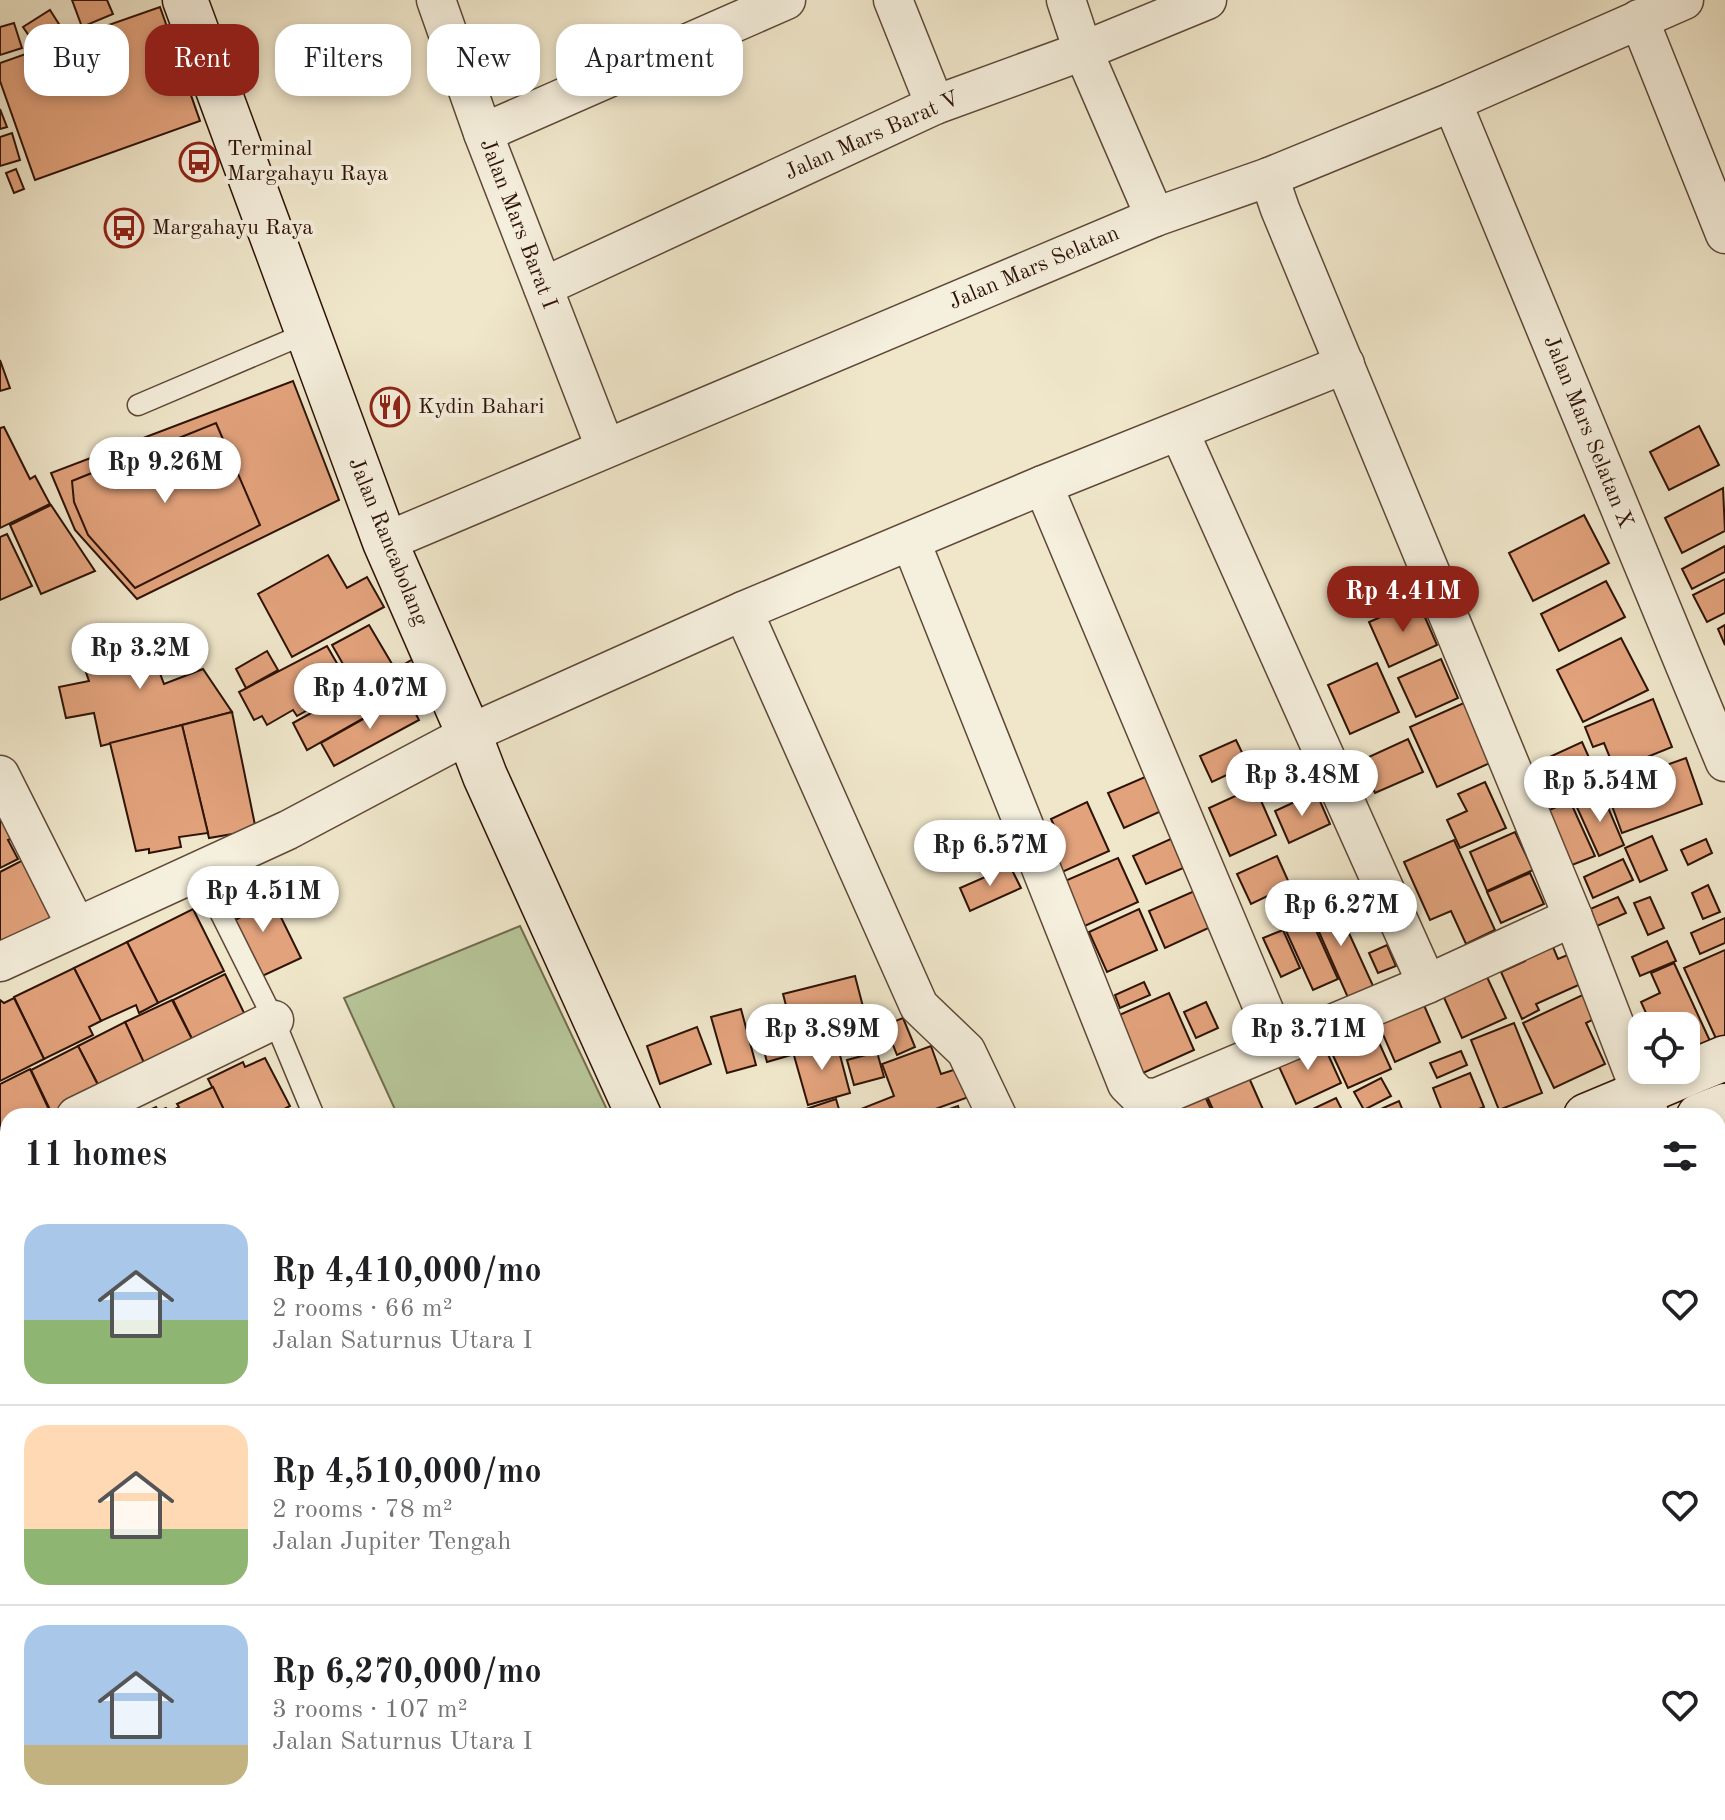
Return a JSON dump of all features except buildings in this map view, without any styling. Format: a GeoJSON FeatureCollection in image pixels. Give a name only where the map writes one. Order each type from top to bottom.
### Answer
{"type":"FeatureCollection","features":[{"type":"Feature","properties":{"kind":"street","name":"Jalan Rancabolang"},"geometry":{"type":"LineString","coordinates":[[185,0],[385,542],[485,776],[635,1108]]}},
{"type":"Feature","properties":{"kind":"street","name":"Jalan Mars Barat I"},"geometry":{"type":"LineString","coordinates":[[436,0],[483,133],[605,447]]}},
{"type":"Feature","properties":{"kind":"street"},"geometry":{"type":"LineString","coordinates":[[483,133],[786,0]]}},
{"type":"Feature","properties":{"kind":"street"},"geometry":{"type":"LineString","coordinates":[[893,0],[935,105]]}},
{"type":"Feature","properties":{"kind":"street"},"geometry":{"type":"LineString","coordinates":[[1066,0],[1083,51],[1155,217]]}},
{"type":"Feature","properties":{"kind":"street","name":"Jalan Mars Barat V"},"geometry":{"type":"LineString","coordinates":[[543,287],[935,105],[1083,51],[1207,0]]}},
{"type":"Feature","properties":{"kind":"street","name":"Jalan Mars Selatan"},"geometry":{"type":"LineString","coordinates":[[385,542],[1155,217],[1269,177],[1452,102],[1684,0]]}},
{"type":"Feature","properties":{"kind":"street"},"geometry":{"type":"LineString","coordinates":[[1639,19],[1723,224]]}},
{"type":"Feature","properties":{"kind":"street","name":"Jalan Mars Selatan X"},"geometry":{"type":"LineString","coordinates":[[1452,102],[1725,762]]}},
{"type":"Feature","properties":{"kind":"street"},"geometry":{"type":"LineString","coordinates":[[1269,177],[1573,917],[1644,1105],[1725,1058]]}},
{"type":"Feature","properties":{"kind":"street"},"geometry":{"type":"LineString","coordinates":[[0,962],[288,830],[469,734],[743,611],[1043,485],[1345,364]]}},
{"type":"Feature","properties":{"kind":"street"},"geometry":{"type":"LineString","coordinates":[[1179,431],[1427,984]]}},
{"type":"Feature","properties":{"kind":"street"},"geometry":{"type":"LineString","coordinates":[[1043,485],[1279,1046]]}},
{"type":"Feature","properties":{"kind":"street"},"geometry":{"type":"LineString","coordinates":[[911,542],[1127,1084],[1140,1097],[1156,1098],[1427,984],[1573,917]]}},
{"type":"Feature","properties":{"kind":"street"},"geometry":{"type":"LineString","coordinates":[[743,611],[919,1006],[966,1051],[993,1108]]}},
{"type":"Feature","properties":{"kind":"street"},"geometry":{"type":"LineString","coordinates":[[0,775],[76,926]]}},
{"type":"Feature","properties":{"kind":"street"},"geometry":{"type":"LineString","coordinates":[[92,1108],[274,1020]]}},
{"type":"Feature","properties":{"kind":"lane"},"geometry":{"type":"LineString","coordinates":[[138,405],[307,333]]}},
{"type":"Feature","properties":{"kind":"lane"},"geometry":{"type":"LineString","coordinates":[[199,870],[274,1020],[311,1108]]}},
{"type":"Feature","properties":{"kind":"green space"},"geometry":{"type":"Polygon","coordinates":[[[520,926],[606,1108],[394,1108],[344,998],[520,926]]]}},
{"type":"Feature","properties":{"kind":"place","name":"Terminal Margahayu Raya"},"geometry":{"type":"Point","coordinates":[199,162]}},
{"type":"Feature","properties":{"kind":"place","name":"Margahayu Raya"},"geometry":{"type":"Point","coordinates":[124,228]}},
{"type":"Feature","properties":{"kind":"place","name":"Kydin Bahari"},"geometry":{"type":"Point","coordinates":[390,407]}}]}
